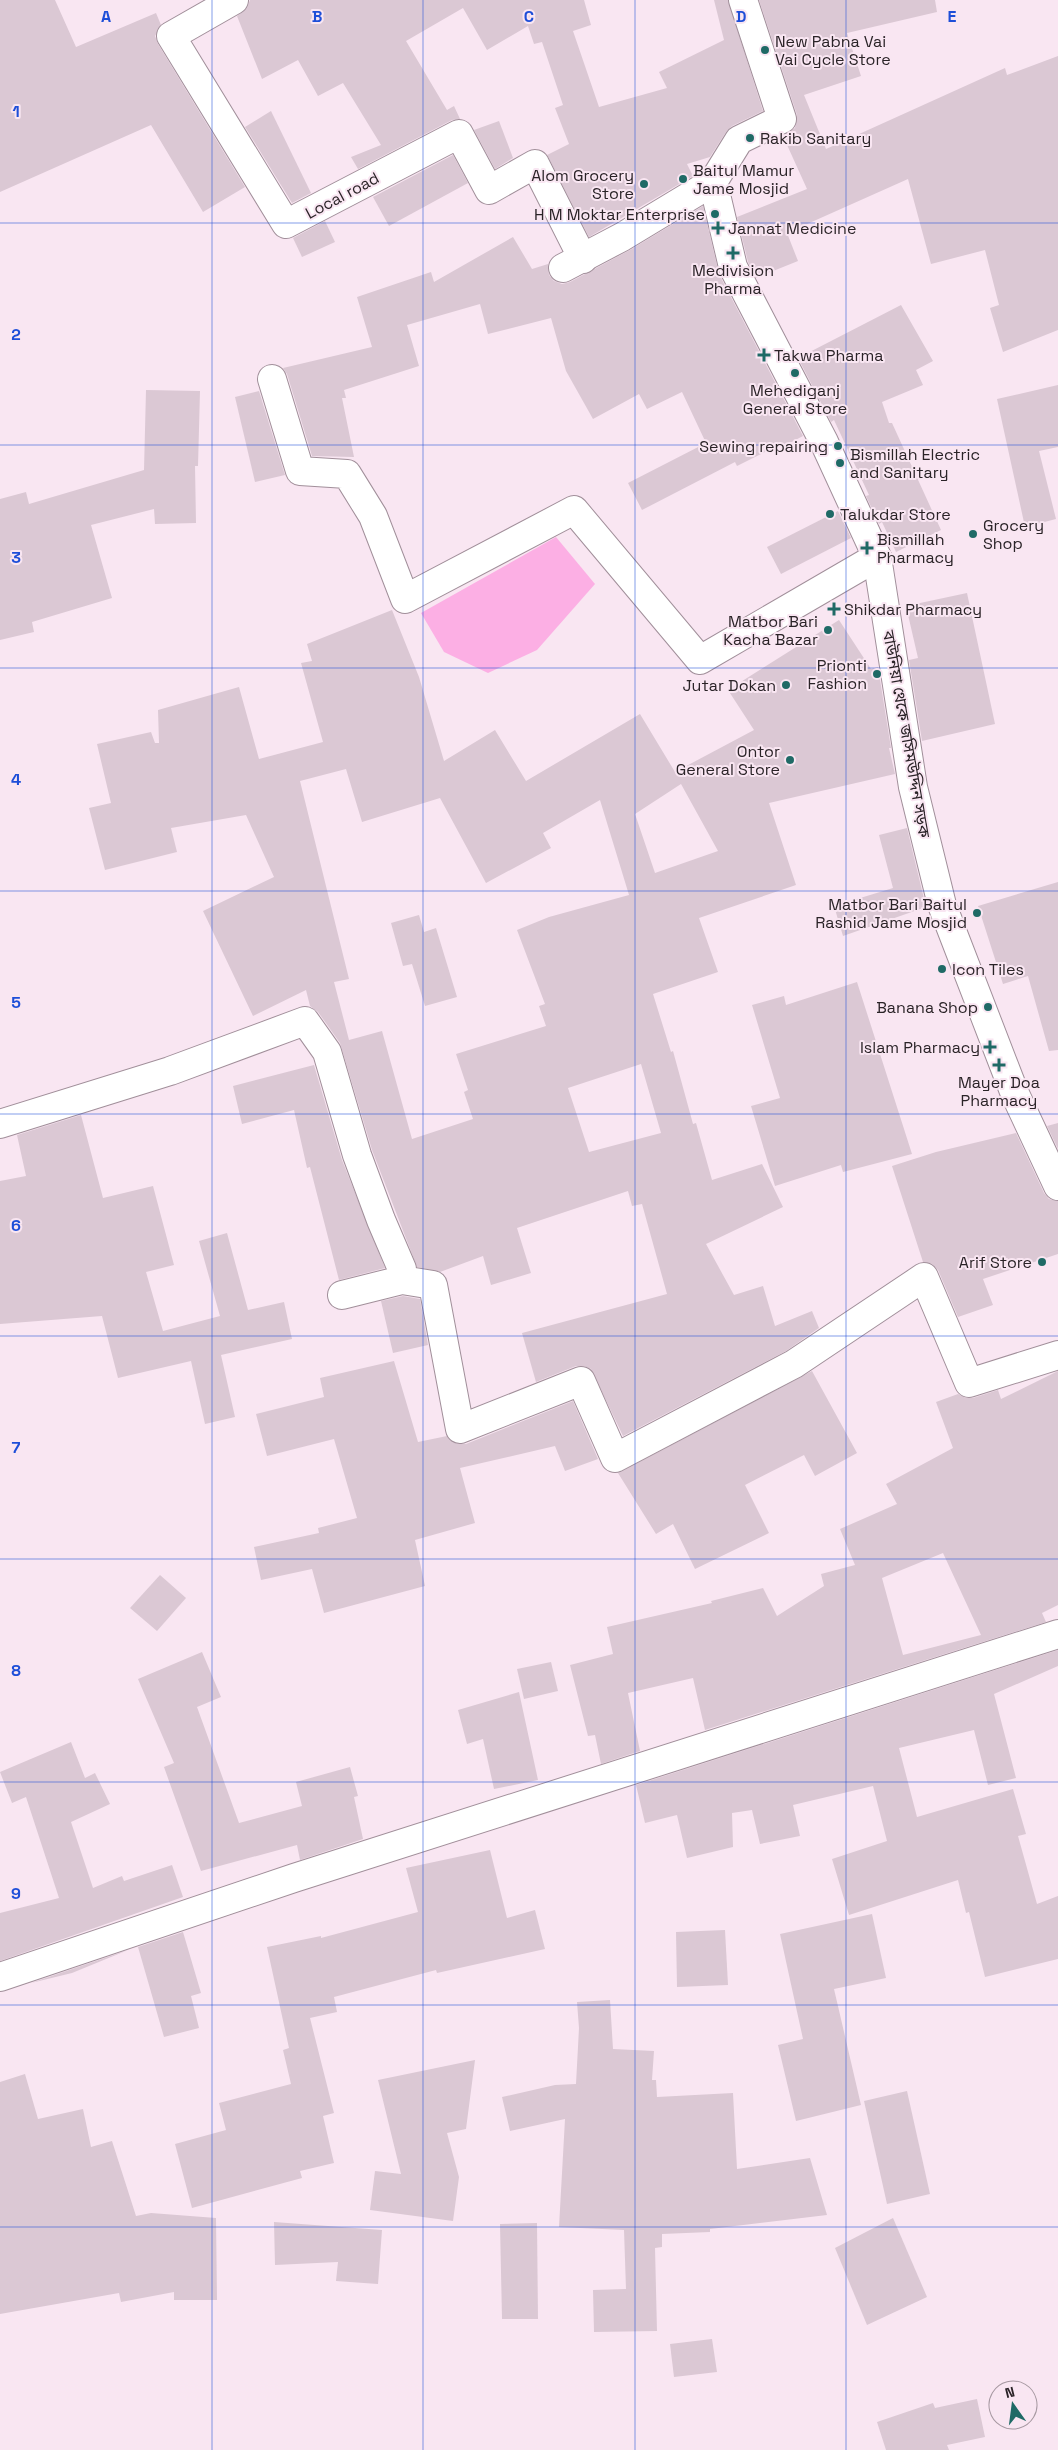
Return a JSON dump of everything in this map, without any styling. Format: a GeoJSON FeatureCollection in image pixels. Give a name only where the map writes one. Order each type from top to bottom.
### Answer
{"type":"FeatureCollection","features":[{"type":"Feature","properties":{"kind":"street","name":"Local road"},"geometry":{"type":"LineString","coordinates":[[234,0],[172,36],[286,224],[459,134],[489,190],[535,164],[573,264],[713,182]]}},
{"type":"Feature","properties":{"kind":"street"},"geometry":{"type":"LineString","coordinates":[[713,182],[739,140],[782,119],[743,0]]}},
{"type":"Feature","properties":{"kind":"street","name":"বাউনিয়া থেকে জসিমউদ্দিন সড়ক"},"geometry":{"type":"LineString","coordinates":[[713,182],[733,267],[824,442],[877,557],[913,787],[942,905],[1015,1094],[1058,1186]]}},
{"type":"Feature","properties":{"kind":"street"},"geometry":{"type":"LineString","coordinates":[[272,379],[300,471],[347,474],[373,516],[406,599],[574,510],[700,660],[877,557]]}},
{"type":"Feature","properties":{"kind":"street"},"geometry":{"type":"LineString","coordinates":[[0,1124],[170,1071],[305,1021],[327,1052],[357,1155],[381,1220],[402,1269],[402,1280]]}},
{"type":"Feature","properties":{"kind":"street"},"geometry":{"type":"LineString","coordinates":[[342,1295],[402,1280],[433,1285],[460,1429],[581,1380],[615,1458],[794,1364],[924,1277],[969,1383],[1058,1354]]}},
{"type":"Feature","properties":{"kind":"street"},"geometry":{"type":"LineString","coordinates":[[0,1977],[294,1878],[1058,1634]]}},
{"type":"Feature","properties":{"kind":"shaded area"},"geometry":{"type":"Polygon","coordinates":[[[556,537],[595,584],[537,650],[488,673],[444,652],[421,613],[556,537]]]}},
{"type":"Feature","properties":{"kind":"building"},"geometry":{"type":"Polygon","coordinates":[[[0,0],[55,0],[76,47],[156,13],[161,25],[155,36],[158,44],[245,187],[203,212],[151,125],[0,192],[0,0]]]}},
{"type":"Feature","properties":{"kind":"building"},"geometry":{"type":"Polygon","coordinates":[[[250,0],[584,0],[591,25],[573,31],[599,107],[667,88],[659,72],[724,40],[714,0],[728,0],[763,111],[732,126],[710,157],[687,164],[693,176],[589,237],[547,155],[569,144],[555,108],[563,105],[542,42],[534,44],[528,26],[487,50],[463,8],[406,41],[447,110],[454,106],[460,119],[452,120],[358,169],[351,157],[381,145],[343,83],[318,96],[298,60],[262,79],[237,16],[247,8],[250,0]]]}},
{"type":"Feature","properties":{"kind":"building"},"geometry":{"type":"Polygon","coordinates":[[[759,0],[935,0],[937,12],[847,33],[861,76],[804,95],[826,149],[1005,68],[1007,75],[1058,56],[1058,330],[1003,352],[990,308],[999,305],[985,250],[931,264],[908,179],[787,233],[798,261],[756,278],[748,262],[737,217],[807,189],[783,136],[795,128],[797,115],[759,0]]]}},
{"type":"Feature","properties":{"kind":"building"},"geometry":{"type":"Polygon","coordinates":[[[271,111],[311,193],[292,203],[245,127],[271,111]]]}},
{"type":"Feature","properties":{"kind":"building"},"geometry":{"type":"Polygon","coordinates":[[[499,121],[513,158],[495,169],[474,130],[499,121]]]}},
{"type":"Feature","properties":{"kind":"building"},"geometry":{"type":"Polygon","coordinates":[[[453,155],[468,183],[389,226],[373,197],[453,155]]]}},
{"type":"Feature","properties":{"kind":"building"},"geometry":{"type":"Polygon","coordinates":[[[703,206],[719,274],[803,436],[784,446],[783,443],[737,466],[735,462],[642,510],[628,483],[706,443],[682,392],[647,409],[639,394],[593,419],[566,371],[551,318],[488,334],[480,304],[407,325],[419,366],[344,390],[346,398],[342,398],[354,457],[312,456],[287,374],[283,368],[372,347],[357,297],[431,272],[434,282],[513,237],[532,269],[548,264],[549,275],[554,281],[562,284],[570,282],[630,250],[703,206]]]}},
{"type":"Feature","properties":{"kind":"building"},"geometry":{"type":"Polygon","coordinates":[[[325,221],[335,242],[302,257],[293,238],[325,221]]]}},
{"type":"Feature","properties":{"kind":"building"},"geometry":{"type":"Polygon","coordinates":[[[901,305],[933,361],[916,370],[923,385],[882,402],[889,423],[892,423],[941,530],[896,552],[882,522],[879,524],[866,496],[869,495],[834,420],[831,422],[798,358],[901,305]]]}},
{"type":"Feature","properties":{"kind":"building"},"geometry":{"type":"Polygon","coordinates":[[[1058,385],[1058,447],[1039,451],[1056,519],[1025,527],[997,399],[1058,385]]]}},
{"type":"Feature","properties":{"kind":"building"},"geometry":{"type":"Polygon","coordinates":[[[146,390],[200,391],[198,466],[195,466],[196,523],[155,524],[154,509],[91,525],[112,598],[32,622],[34,632],[0,640],[0,499],[26,492],[29,504],[144,470],[146,390]]]}},
{"type":"Feature","properties":{"kind":"building"},"geometry":{"type":"Polygon","coordinates":[[[259,391],[285,475],[255,482],[235,397],[259,391]]]}},
{"type":"Feature","properties":{"kind":"building"},"geometry":{"type":"Polygon","coordinates":[[[838,511],[851,538],[781,574],[767,547],[838,511]]]}},
{"type":"Feature","properties":{"kind":"building"},"geometry":{"type":"Polygon","coordinates":[[[967,593],[995,724],[922,741],[909,660],[918,658],[906,606],[967,593]]]}},
{"type":"Feature","properties":{"kind":"building"},"geometry":{"type":"Polygon","coordinates":[[[392,610],[419,677],[444,761],[495,730],[526,781],[640,714],[675,772],[754,730],[728,690],[839,620],[871,669],[878,667],[891,748],[889,748],[895,774],[769,803],[796,885],[699,918],[718,972],[653,994],[671,1052],[673,1051],[693,1124],[696,1123],[712,1180],[762,1164],[783,1207],[706,1244],[734,1295],[763,1286],[775,1326],[812,1311],[819,1328],[786,1351],[623,1436],[591,1369],[584,1366],[576,1366],[536,1382],[522,1333],[667,1294],[642,1204],[632,1206],[628,1191],[517,1228],[531,1273],[491,1285],[483,1256],[440,1272],[417,1267],[372,1150],[340,1043],[318,1012],[310,1006],[306,990],[253,1016],[203,911],[274,877],[246,815],[171,828],[177,852],[105,870],[89,808],[111,803],[97,744],[151,732],[155,743],[159,743],[158,710],[239,687],[259,759],[323,742],[301,663],[312,661],[307,644],[392,610]],[[346,769],[300,781],[349,979],[334,982],[349,1040],[382,1031],[412,1139],[473,1119],[464,1092],[468,1090],[456,1054],[546,1026],[539,1006],[545,1004],[517,930],[549,917],[629,895],[600,800],[543,833],[551,848],[486,883],[440,798],[362,822],[346,769]],[[681,784],[635,814],[655,873],[718,851],[681,784]],[[641,1064],[568,1088],[589,1152],[661,1133],[641,1064]]]}},
{"type":"Feature","properties":{"kind":"building"},"geometry":{"type":"Polygon","coordinates":[[[907,828],[926,907],[843,936],[834,906],[893,888],[879,835],[907,828]]]}},
{"type":"Feature","properties":{"kind":"building"},"geometry":{"type":"Polygon","coordinates":[[[1058,882],[1058,1050],[1049,1051],[1028,976],[1003,984],[978,906],[1058,882]]]}},
{"type":"Feature","properties":{"kind":"building"},"geometry":{"type":"Polygon","coordinates":[[[419,915],[424,932],[436,928],[457,997],[425,1006],[412,964],[403,966],[391,923],[419,915]]]}},
{"type":"Feature","properties":{"kind":"building"},"geometry":{"type":"Polygon","coordinates":[[[857,982],[912,1154],[843,1172],[841,1165],[775,1186],[751,1106],[780,1098],[752,1005],[784,996],[786,1005],[857,982]]]}},
{"type":"Feature","properties":{"kind":"building"},"geometry":{"type":"Polygon","coordinates":[[[314,1065],[342,1160],[385,1268],[339,1280],[310,1167],[307,1168],[294,1110],[242,1124],[233,1086],[314,1065]]]}},
{"type":"Feature","properties":{"kind":"building"},"geometry":{"type":"Polygon","coordinates":[[[81,1115],[103,1198],[153,1186],[174,1265],[146,1272],[163,1331],[220,1316],[199,1241],[227,1233],[248,1310],[284,1302],[292,1339],[221,1355],[235,1417],[205,1424],[191,1361],[118,1378],[102,1316],[0,1324],[0,1181],[26,1176],[17,1135],[81,1115]]]}},
{"type":"Feature","properties":{"kind":"building"},"geometry":{"type":"Polygon","coordinates":[[[1058,1123],[1058,1149],[1047,1126],[1058,1123]]]}},
{"type":"Feature","properties":{"kind":"building"},"geometry":{"type":"Polygon","coordinates":[[[1016,1133],[1044,1193],[1049,1199],[1058,1201],[1058,1254],[983,1279],[993,1305],[958,1317],[938,1270],[932,1264],[923,1262],[892,1166],[936,1152],[1016,1133]]]}},
{"type":"Feature","properties":{"kind":"building"},"geometry":{"type":"Polygon","coordinates":[[[403,1296],[420,1299],[428,1345],[393,1353],[381,1301],[403,1296]]]}},
{"type":"Feature","properties":{"kind":"building"},"geometry":{"type":"Polygon","coordinates":[[[394,1361],[418,1442],[447,1436],[456,1444],[466,1444],[573,1401],[598,1459],[565,1471],[555,1446],[460,1468],[475,1523],[415,1540],[425,1586],[324,1613],[312,1569],[261,1580],[254,1547],[319,1533],[318,1528],[357,1518],[334,1439],[267,1456],[256,1414],[324,1397],[320,1378],[394,1361]]]}},
{"type":"Feature","properties":{"kind":"building"},"geometry":{"type":"Polygon","coordinates":[[[812,1371],[857,1453],[815,1476],[804,1455],[745,1485],[769,1533],[695,1569],[673,1524],[656,1534],[618,1473],[812,1371]]]}},
{"type":"Feature","properties":{"kind":"building"},"geometry":{"type":"Polygon","coordinates":[[[1058,1371],[1058,1605],[1042,1613],[1046,1622],[705,1730],[693,1678],[628,1693],[640,1751],[601,1764],[595,1735],[588,1736],[570,1665],[613,1654],[607,1627],[712,1603],[711,1601],[763,1588],[777,1616],[824,1586],[821,1574],[855,1565],[840,1529],[897,1504],[886,1484],[953,1448],[936,1402],[958,1394],[966,1398],[973,1398],[998,1390],[1001,1399],[1058,1371]],[[943,1553],[882,1578],[903,1655],[981,1635],[943,1553]]]}},
{"type":"Feature","properties":{"kind":"building"},"geometry":{"type":"Polygon","coordinates":[[[160,1575],[186,1598],[157,1631],[130,1608],[160,1575]]]}},
{"type":"Feature","properties":{"kind":"building"},"geometry":{"type":"Polygon","coordinates":[[[1058,1650],[1058,1666],[994,1694],[1016,1778],[988,1785],[974,1730],[899,1748],[917,1817],[1013,1789],[1026,1834],[1018,1836],[1037,1904],[1058,1896],[1058,1959],[985,1977],[969,1912],[966,1913],[958,1880],[849,1915],[832,1859],[887,1841],[873,1786],[793,1805],[800,1836],[760,1844],[752,1810],[732,1813],[733,1847],[687,1858],[677,1815],[645,1823],[636,1785],[1058,1650]]]}},
{"type":"Feature","properties":{"kind":"building"},"geometry":{"type":"Polygon","coordinates":[[[202,1652],[221,1697],[197,1707],[239,1823],[302,1806],[296,1782],[350,1767],[358,1796],[354,1797],[363,1839],[300,1860],[297,1845],[201,1871],[164,1767],[174,1763],[138,1679],[202,1652]]]}},
{"type":"Feature","properties":{"kind":"building"},"geometry":{"type":"Polygon","coordinates":[[[551,1662],[558,1691],[524,1699],[517,1669],[551,1662]]]}},
{"type":"Feature","properties":{"kind":"building"},"geometry":{"type":"Polygon","coordinates":[[[519,1692],[538,1780],[494,1789],[483,1739],[467,1744],[458,1710],[519,1692]]]}},
{"type":"Feature","properties":{"kind":"building"},"geometry":{"type":"Polygon","coordinates":[[[71,1742],[85,1778],[95,1773],[110,1804],[71,1822],[93,1888],[122,1876],[124,1881],[172,1865],[183,1897],[0,1961],[0,1913],[59,1898],[26,1797],[12,1803],[0,1772],[71,1742]]]}},
{"type":"Feature","properties":{"kind":"building"},"geometry":{"type":"Polygon","coordinates":[[[490,1850],[507,1918],[535,1910],[545,1949],[437,1973],[436,1970],[334,1997],[337,2012],[310,2018],[334,2113],[323,2116],[334,2163],[300,2171],[302,2178],[192,2208],[175,2144],[226,2130],[219,2103],[291,2084],[283,2050],[289,2048],[267,1947],[321,1936],[321,1938],[418,1912],[406,1868],[490,1850]]]}},
{"type":"Feature","properties":{"kind":"building"},"geometry":{"type":"Polygon","coordinates":[[[872,1914],[886,1978],[834,1989],[861,2105],[796,2121],[778,2045],[803,2039],[780,1934],[872,1914]]]}},
{"type":"Feature","properties":{"kind":"building"},"geometry":{"type":"Polygon","coordinates":[[[725,1930],[728,1985],[677,1987],[676,1932],[725,1930]]]}},
{"type":"Feature","properties":{"kind":"building"},"geometry":{"type":"Polygon","coordinates":[[[183,1932],[201,1993],[191,1996],[199,2028],[164,2037],[138,1947],[183,1932]]]}},
{"type":"Feature","properties":{"kind":"building"},"geometry":{"type":"Polygon","coordinates":[[[128,1950],[72,1973],[31,1983],[128,1950]]]}},
{"type":"Feature","properties":{"kind":"building"},"geometry":{"type":"Polygon","coordinates":[[[610,2000],[613,2049],[654,2051],[652,2080],[656,2080],[657,2097],[733,2093],[737,2169],[810,2158],[827,2215],[710,2229],[710,2232],[662,2234],[662,2247],[655,2248],[657,2331],[594,2332],[593,2290],[626,2289],[624,2230],[559,2227],[565,2119],[510,2131],[502,2097],[555,2085],[576,2084],[579,2028],[577,2002],[610,2000]]]}},
{"type":"Feature","properties":{"kind":"building"},"geometry":{"type":"Polygon","coordinates":[[[475,2060],[466,2129],[447,2133],[459,2177],[453,2221],[370,2210],[375,2171],[401,2174],[378,2080],[475,2060]]]}},
{"type":"Feature","properties":{"kind":"building"},"geometry":{"type":"Polygon","coordinates":[[[25,2074],[38,2119],[83,2109],[91,2147],[112,2141],[136,2216],[151,2213],[216,2218],[217,2300],[174,2300],[174,2292],[121,2302],[119,2293],[0,2314],[0,2082],[25,2074]]]}},
{"type":"Feature","properties":{"kind":"building"},"geometry":{"type":"Polygon","coordinates":[[[907,2091],[930,2194],[887,2204],[864,2101],[907,2091]]]}},
{"type":"Feature","properties":{"kind":"building"},"geometry":{"type":"Polygon","coordinates":[[[893,2218],[927,2297],[867,2325],[835,2248],[893,2218]]]}},
{"type":"Feature","properties":{"kind":"building"},"geometry":{"type":"Polygon","coordinates":[[[274,2222],[382,2230],[378,2284],[336,2281],[338,2262],[275,2265],[274,2222]]]}},
{"type":"Feature","properties":{"kind":"building"},"geometry":{"type":"Polygon","coordinates":[[[537,2223],[538,2319],[502,2319],[500,2224],[537,2223]]]}},
{"type":"Feature","properties":{"kind":"building"},"geometry":{"type":"Polygon","coordinates":[[[712,2339],[717,2372],[674,2377],[670,2344],[712,2339]]]}},
{"type":"Feature","properties":{"kind":"building"},"geometry":{"type":"Polygon","coordinates":[[[977,2399],[985,2437],[947,2445],[949,2450],[886,2450],[877,2422],[933,2403],[935,2408],[977,2399]]]}},
{"type":"Feature","properties":{"kind":"place","name":"New Pabna Vai Vai Cycle Store"},"geometry":{"type":"Point","coordinates":[765,50]}},
{"type":"Feature","properties":{"kind":"place","name":"Rakib Sanitary"},"geometry":{"type":"Point","coordinates":[750,138]}},
{"type":"Feature","properties":{"kind":"place","name":"Baitul Mamur Jame Mosjid"},"geometry":{"type":"Point","coordinates":[683,179]}},
{"type":"Feature","properties":{"kind":"place","name":"Alom Grocery Store"},"geometry":{"type":"Point","coordinates":[644,184]}},
{"type":"Feature","properties":{"kind":"place","name":"H M Moktar Enterprise"},"geometry":{"type":"Point","coordinates":[715,214]}},
{"type":"Feature","properties":{"kind":"place","name":"Jannat Medicine"},"geometry":{"type":"Point","coordinates":[718,228]}},
{"type":"Feature","properties":{"kind":"place","name":"Medivision Pharma"},"geometry":{"type":"Point","coordinates":[733,253]}},
{"type":"Feature","properties":{"kind":"place","name":"Takwa Pharma"},"geometry":{"type":"Point","coordinates":[764,355]}},
{"type":"Feature","properties":{"kind":"place","name":"Mehediganj General Store"},"geometry":{"type":"Point","coordinates":[795,373]}},
{"type":"Feature","properties":{"kind":"place","name":"Sewing repairing"},"geometry":{"type":"Point","coordinates":[838,446]}},
{"type":"Feature","properties":{"kind":"place","name":"Bismillah Electric and Sanitary"},"geometry":{"type":"Point","coordinates":[840,463]}},
{"type":"Feature","properties":{"kind":"place","name":"Talukdar Store"},"geometry":{"type":"Point","coordinates":[830,514]}},
{"type":"Feature","properties":{"kind":"place","name":"Grocery Shop"},"geometry":{"type":"Point","coordinates":[973,534]}},
{"type":"Feature","properties":{"kind":"place","name":"Bismillah Pharmacy"},"geometry":{"type":"Point","coordinates":[867,548]}},
{"type":"Feature","properties":{"kind":"place","name":"Shikdar Pharmacy"},"geometry":{"type":"Point","coordinates":[834,609]}},
{"type":"Feature","properties":{"kind":"place","name":"Matbor Bari Kacha Bazar"},"geometry":{"type":"Point","coordinates":[828,630]}},
{"type":"Feature","properties":{"kind":"place","name":"Prionti Fashion"},"geometry":{"type":"Point","coordinates":[877,674]}},
{"type":"Feature","properties":{"kind":"place","name":"Jutar Dokan"},"geometry":{"type":"Point","coordinates":[786,685]}},
{"type":"Feature","properties":{"kind":"place","name":"Ontor General Store"},"geometry":{"type":"Point","coordinates":[790,760]}},
{"type":"Feature","properties":{"kind":"place","name":"Matbor Bari Baitul Rashid Jame Mosjid"},"geometry":{"type":"Point","coordinates":[977,913]}},
{"type":"Feature","properties":{"kind":"place","name":"Icon Tiles"},"geometry":{"type":"Point","coordinates":[942,969]}},
{"type":"Feature","properties":{"kind":"place","name":"Banana Shop"},"geometry":{"type":"Point","coordinates":[988,1007]}},
{"type":"Feature","properties":{"kind":"place","name":"Islam Pharmacy"},"geometry":{"type":"Point","coordinates":[990,1047]}},
{"type":"Feature","properties":{"kind":"place","name":"Mayer Doa Pharmacy"},"geometry":{"type":"Point","coordinates":[999,1065]}},
{"type":"Feature","properties":{"kind":"place","name":"Arif Store"},"geometry":{"type":"Point","coordinates":[1042,1262]}}]}
